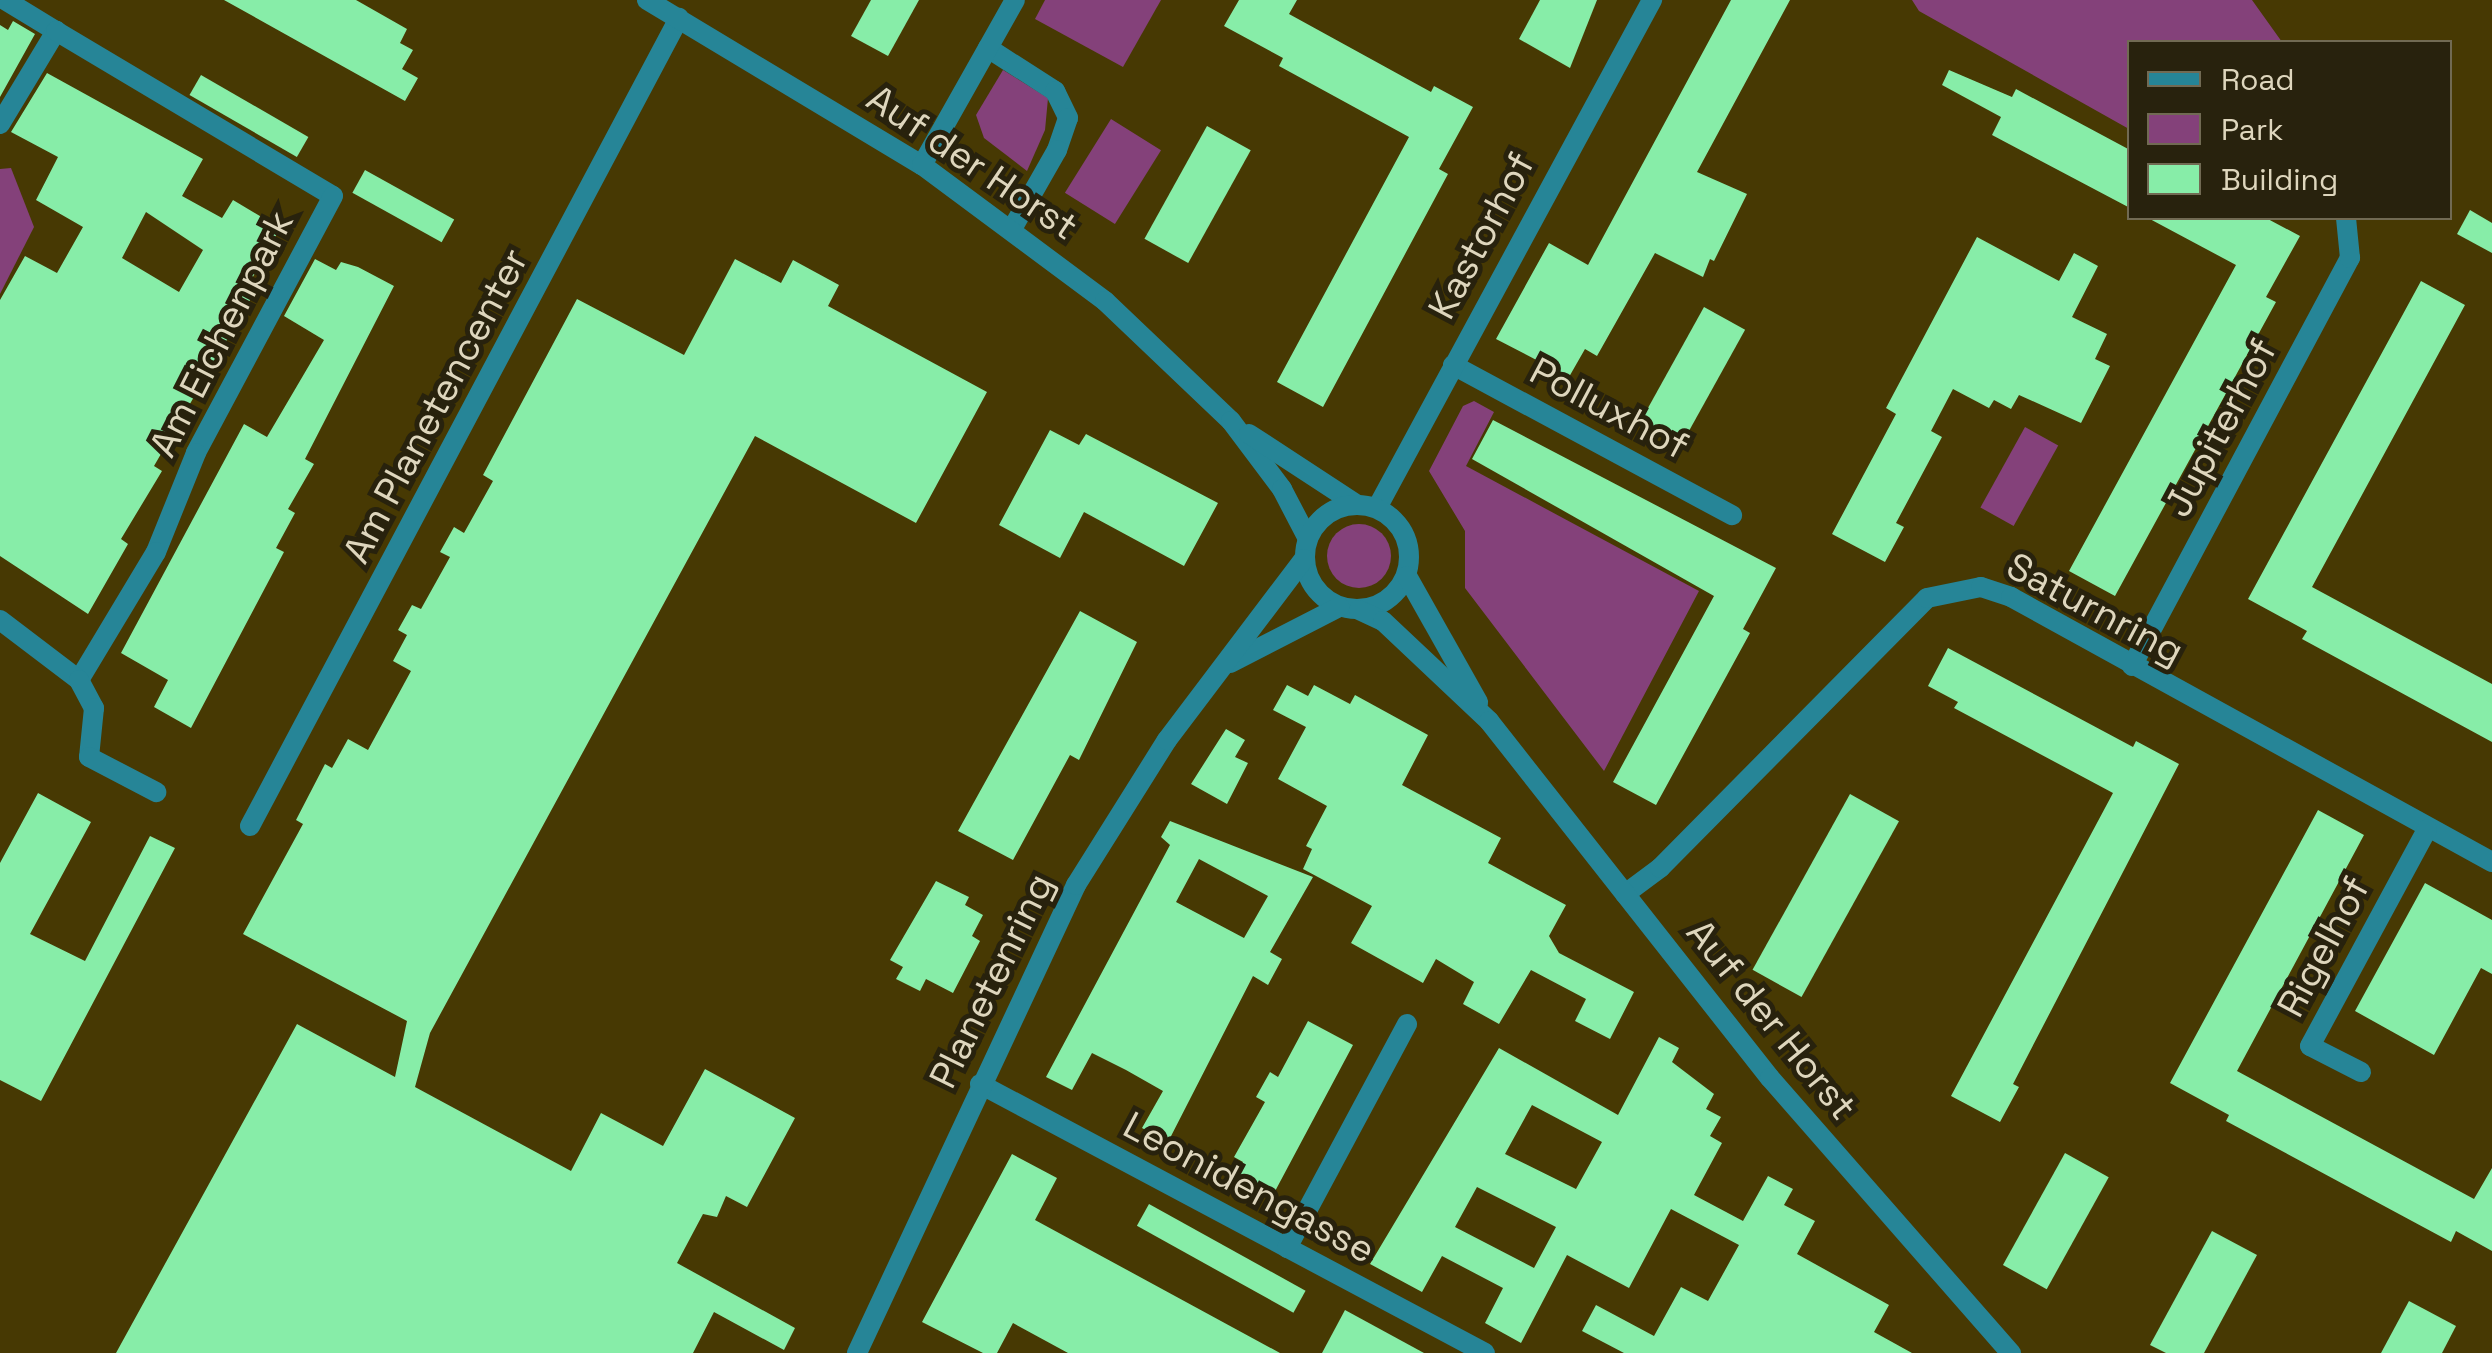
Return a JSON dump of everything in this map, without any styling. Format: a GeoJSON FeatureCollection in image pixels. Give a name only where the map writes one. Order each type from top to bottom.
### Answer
{"type":"FeatureCollection","features":[{"type":"Feature","properties":{"kind":"street","name":"Am Eichenpark"},"geometry":{"type":"LineString","coordinates":[[5,0],[332,196],[196,453],[156,552],[79,680]]}},
{"type":"Feature","properties":{"kind":"street","name":"Auf der Horst"},"geometry":{"type":"LineString","coordinates":[[647,0],[922,165],[1105,301],[1231,421],[1282,488],[1306,549]]}},
{"type":"Feature","properties":{"kind":"street"},"geometry":{"type":"LineString","coordinates":[[922,165],[1015,0]]}},
{"type":"Feature","properties":{"kind":"street","name":"Kastorhof"},"geometry":{"type":"LineString","coordinates":[[1377,508],[1652,0]]}},
{"type":"Feature","properties":{"kind":"street","name":"Am Planetencenter"},"geometry":{"type":"LineString","coordinates":[[250,826],[680,18]]}},
{"type":"Feature","properties":{"kind":"street"},"geometry":{"type":"LineString","coordinates":[[0,124],[56,31]]}},
{"type":"Feature","properties":{"kind":"street"},"geometry":{"type":"LineString","coordinates":[[988,48],[1055,91],[1068,118],[1057,150],[1012,229]]}},
{"type":"Feature","properties":{"kind":"street","name":"Jupiterhof"},"geometry":{"type":"LineString","coordinates":[[2132,666],[2350,258],[2346,220]]}},
{"type":"Feature","properties":{"kind":"street","name":"Polluxhof"},"geometry":{"type":"LineString","coordinates":[[1453,365],[1732,515]]}},
{"type":"Feature","properties":{"kind":"street","name":"Auf der Horst"},"geometry":{"type":"LineString","coordinates":[[1231,421],[1356,504]]}},
{"type":"Feature","properties":{"kind":"street"},"geometry":{"type":"LineString","coordinates":[[1356,504],[1377,508],[1406,536],[1407,576],[1396,593],[1349,608],[1309,579],[1306,549],[1335,509],[1356,504]]}},
{"type":"Feature","properties":{"kind":"street","name":"Planetenring"},"geometry":{"type":"LineString","coordinates":[[857,1353],[1050,931],[1102,840],[1168,740],[1230,662],[1247,629],[1292,583],[1306,549]]}},
{"type":"Feature","properties":{"kind":"street","name":"Auf der Horst"},"geometry":{"type":"LineString","coordinates":[[1407,576],[1489,721]]}},
{"type":"Feature","properties":{"kind":"street","name":"Saturnring"},"geometry":{"type":"LineString","coordinates":[[1625,894],[1660,868],[1927,598],[1981,586],[2492,862]]}},
{"type":"Feature","properties":{"kind":"street","name":"Auf der Horst"},"geometry":{"type":"LineString","coordinates":[[1349,608],[1383,620],[1489,721],[1770,1078],[2011,1353]]}},
{"type":"Feature","properties":{"kind":"street","name":"Planetenring"},"geometry":{"type":"LineString","coordinates":[[1230,662],[1349,608]]}},
{"type":"Feature","properties":{"kind":"street"},"geometry":{"type":"LineString","coordinates":[[0,620],[79,680],[94,708],[96,733],[89,757],[156,792]]}},
{"type":"Feature","properties":{"kind":"street","name":"Rigelhof"},"geometry":{"type":"LineString","coordinates":[[2362,1072],[2310,1046],[2427,830]]}},
{"type":"Feature","properties":{"kind":"street"},"geometry":{"type":"LineString","coordinates":[[1287,1248],[1407,1024]]}},
{"type":"Feature","properties":{"kind":"street","name":"Leonidengasse"},"geometry":{"type":"LineString","coordinates":[[980,1084],[1485,1353]]}},
{"type":"Feature","properties":{"kind":"green space"},"geometry":{"type":"Polygon","coordinates":[[[1045,0],[1161,0],[1123,67],[1035,19],[1045,0]]]}},
{"type":"Feature","properties":{"kind":"green space"},"geometry":{"type":"Polygon","coordinates":[[[1912,0],[2252,0],[2281,40],[2127,40],[2127,128],[1919,11],[1912,0]]]}},
{"type":"Feature","properties":{"kind":"green space"},"geometry":{"type":"Polygon","coordinates":[[[1003,70],[1048,98],[1045,130],[1027,171],[984,138],[976,115],[1003,70]]]}},
{"type":"Feature","properties":{"kind":"green space"},"geometry":{"type":"Polygon","coordinates":[[[1111,119],[1161,150],[1115,224],[1065,193],[1111,119]]]}},
{"type":"Feature","properties":{"kind":"green space"},"geometry":{"type":"Polygon","coordinates":[[[11,168],[34,227],[0,294],[0,169],[11,168]]]}},
{"type":"Feature","properties":{"kind":"green space"},"geometry":{"type":"Polygon","coordinates":[[[1474,401],[1494,412],[1466,466],[1699,591],[1604,771],[1465,588],[1465,531],[1429,471],[1463,406],[1474,401]]]}},
{"type":"Feature","properties":{"kind":"green space"},"geometry":{"type":"Polygon","coordinates":[[[2025,427],[2058,445],[2014,526],[1980,507],[2025,427]]]}},
{"type":"Feature","properties":{"kind":"green space"},"geometry":{"type":"Polygon","coordinates":[[[1359,524],[1382,533],[1391,556],[1382,579],[1359,588],[1336,579],[1327,556],[1336,533],[1359,524]]]}},
{"type":"Feature","properties":{"kind":"building"},"geometry":{"type":"Polygon","coordinates":[[[224,0],[356,0],[407,29],[400,43],[413,50],[402,69],[418,78],[405,101],[224,0]]]}},
{"type":"Feature","properties":{"kind":"building"},"geometry":{"type":"Polygon","coordinates":[[[871,0],[919,0],[888,56],[851,36],[871,0]]]}},
{"type":"Feature","properties":{"kind":"building"},"geometry":{"type":"Polygon","coordinates":[[[1239,0],[1297,0],[1289,14],[1431,92],[1434,86],[1473,107],[1439,169],[1448,174],[1323,407],[1277,382],[1409,137],[1279,66],[1283,58],[1224,26],[1239,0]]]}},
{"type":"Feature","properties":{"kind":"building"},"geometry":{"type":"Polygon","coordinates":[[[1540,0],[1597,0],[1570,68],[1519,39],[1540,0]]]}},
{"type":"Feature","properties":{"kind":"building"},"geometry":{"type":"Polygon","coordinates":[[[1731,0],[1790,0],[1697,172],[1747,194],[1703,277],[1655,253],[1597,356],[1585,349],[1569,377],[1496,339],[1549,243],[1588,265],[1731,0]]]}},
{"type":"Feature","properties":{"kind":"building"},"geometry":{"type":"Polygon","coordinates":[[[13,21],[35,34],[0,97],[0,25],[8,30],[13,21]]]}},
{"type":"Feature","properties":{"kind":"building"},"geometry":{"type":"Polygon","coordinates":[[[1949,70],[2012,97],[2016,89],[2127,148],[2127,206],[1992,135],[2001,117],[1942,85],[1949,70]]]}},
{"type":"Feature","properties":{"kind":"building"},"geometry":{"type":"Polygon","coordinates":[[[47,73],[203,159],[182,196],[222,218],[233,200],[280,228],[249,284],[257,288],[154,466],[162,471],[121,539],[128,544],[88,614],[0,556],[0,300],[25,256],[57,273],[83,227],[36,200],[58,157],[11,132],[47,73]],[[146,212],[122,258],[179,292],[203,250],[146,212]]]}},
{"type":"Feature","properties":{"kind":"building"},"geometry":{"type":"Polygon","coordinates":[[[201,75],[308,137],[297,157],[190,95],[201,75]]]}},
{"type":"Feature","properties":{"kind":"building"},"geometry":{"type":"Polygon","coordinates":[[[1207,126],[1251,150],[1188,263],[1144,239],[1207,126]]]}},
{"type":"Feature","properties":{"kind":"building"},"geometry":{"type":"Polygon","coordinates":[[[365,170],[454,219],[442,242],[352,193],[365,170]]]}},
{"type":"Feature","properties":{"kind":"building"},"geometry":{"type":"Polygon","coordinates":[[[2470,210],[2492,223],[2492,253],[2457,234],[2470,210]]]}},
{"type":"Feature","properties":{"kind":"building"},"geometry":{"type":"Polygon","coordinates":[[[2152,220],[2270,220],[2300,236],[2266,297],[2276,302],[2115,596],[2069,571],[2236,265],[2152,220]]]}},
{"type":"Feature","properties":{"kind":"building"},"geometry":{"type":"Polygon","coordinates":[[[1977,237],[2059,281],[2074,253],[2098,266],[2072,317],[2107,334],[2095,359],[2110,366],[2081,423],[2019,395],[2011,409],[1994,400],[1989,408],[1953,389],[1931,431],[1942,437],[1896,523],[1904,527],[1885,562],[1832,534],[1896,414],[1886,408],[1977,237]]]}},
{"type":"Feature","properties":{"kind":"building"},"geometry":{"type":"Polygon","coordinates":[[[315,259],[336,270],[341,262],[358,267],[394,286],[305,459],[314,464],[288,509],[295,513],[276,548],[284,552],[191,728],[154,707],[168,680],[121,653],[244,424],[267,437],[324,340],[284,316],[315,259]]]}},
{"type":"Feature","properties":{"kind":"building"},"geometry":{"type":"Polygon","coordinates":[[[735,259],[781,283],[793,260],[839,285],[828,306],[987,392],[916,523],[755,436],[430,1033],[415,1087],[571,1171],[601,1113],[663,1146],[705,1069],[795,1118],[747,1207],[726,1196],[717,1217],[703,1214],[677,1263],[795,1328],[784,1350],[714,1312],[693,1353],[116,1353],[297,1024],[395,1077],[407,1021],[243,934],[303,824],[296,820],[325,764],[332,768],[348,739],[368,750],[411,671],[393,661],[407,635],[398,630],[412,605],[421,609],[450,557],[440,552],[454,527],[464,533],[493,481],[483,475],[577,299],[684,355],[735,259]]]}},
{"type":"Feature","properties":{"kind":"building"},"geometry":{"type":"Polygon","coordinates":[[[2421,281],[2465,305],[2312,587],[2492,684],[2492,742],[2302,639],[2307,631],[2248,599],[2421,281]]]}},
{"type":"Feature","properties":{"kind":"building"},"geometry":{"type":"Polygon","coordinates":[[[1704,307],[1745,330],[1683,443],[1641,420],[1704,307]]]}},
{"type":"Feature","properties":{"kind":"building"},"geometry":{"type":"Polygon","coordinates":[[[1493,420],[1776,568],[1743,629],[1750,633],[1656,805],[1613,782],[1714,596],[1472,459],[1493,420]]]}},
{"type":"Feature","properties":{"kind":"building"},"geometry":{"type":"Polygon","coordinates":[[[1050,430],[1079,445],[1086,434],[1218,503],[1184,566],[1084,512],[1060,558],[999,525],[1050,430]]]}},
{"type":"Feature","properties":{"kind":"building"},"geometry":{"type":"Polygon","coordinates":[[[1080,611],[1137,642],[1079,760],[1070,755],[1013,860],[958,831],[1080,611]]]}},
{"type":"Feature","properties":{"kind":"building"},"geometry":{"type":"Polygon","coordinates":[[[1948,648],[2133,747],[2136,741],[2179,764],[2013,1084],[2019,1087],[2000,1122],[1951,1096],[2113,793],[1954,708],[1958,702],[1928,686],[1948,648]]]}},
{"type":"Feature","properties":{"kind":"building"},"geometry":{"type":"Polygon","coordinates":[[[1287,685],[1308,696],[1314,685],[1350,704],[1355,695],[1428,735],[1402,785],[1501,838],[1488,863],[1566,905],[1549,936],[1559,953],[1634,992],[1610,1039],[1575,1021],[1586,999],[1531,970],[1499,1024],[1463,1004],[1474,982],[1436,959],[1423,983],[1351,943],[1372,906],[1303,869],[1312,849],[1306,846],[1327,806],[1278,779],[1306,727],[1273,710],[1287,685]]]}},
{"type":"Feature","properties":{"kind":"building"},"geometry":{"type":"Polygon","coordinates":[[[1226,729],[1245,740],[1235,757],[1248,763],[1227,804],[1191,784],[1226,729]]]}},
{"type":"Feature","properties":{"kind":"building"},"geometry":{"type":"Polygon","coordinates":[[[38,793],[91,822],[30,934],[85,961],[150,836],[175,848],[41,1101],[0,1080],[0,863],[38,793]]]}},
{"type":"Feature","properties":{"kind":"building"},"geometry":{"type":"Polygon","coordinates":[[[1850,794],[1899,821],[1802,997],[1753,970],[1850,794]]]}},
{"type":"Feature","properties":{"kind":"building"},"geometry":{"type":"Polygon","coordinates":[[[2318,810],[2364,835],[2237,1071],[2474,1199],[2492,1168],[2492,1251],[2456,1231],[2451,1242],[2226,1121],[2229,1115],[2170,1083],[2318,810]]]}},
{"type":"Feature","properties":{"kind":"building"},"geometry":{"type":"Polygon","coordinates":[[[1170,821],[1313,877],[1270,952],[1282,959],[1268,985],[1253,976],[1168,1142],[1142,1128],[1163,1091],[1126,1070],[1092,1053],[1072,1090],[1046,1077],[1170,845],[1161,837],[1170,821]],[[1199,859],[1176,902],[1244,938],[1268,896],[1199,859]]]}},
{"type":"Feature","properties":{"kind":"building"},"geometry":{"type":"Polygon","coordinates":[[[936,881],[969,897],[965,905],[983,915],[972,936],[980,941],[953,993],[926,979],[920,991],[896,979],[903,967],[890,960],[936,881]]]}},
{"type":"Feature","properties":{"kind":"building"},"geometry":{"type":"Polygon","coordinates":[[[2425,883],[2492,920],[2492,974],[2481,968],[2434,1055],[2355,1011],[2425,883]]]}},
{"type":"Feature","properties":{"kind":"building"},"geometry":{"type":"Polygon","coordinates":[[[1308,1021],[1353,1045],[1273,1195],[1264,1190],[1258,1201],[1230,1185],[1243,1162],[1234,1157],[1265,1102],[1256,1097],[1270,1072],[1278,1077],[1308,1021]]]}},
{"type":"Feature","properties":{"kind":"building"},"geometry":{"type":"Polygon","coordinates":[[[1659,1037],[1679,1048],[1672,1062],[1714,1094],[1706,1109],[1721,1117],[1710,1136],[1722,1143],[1694,1195],[1743,1221],[1768,1176],[1793,1189],[1784,1205],[1815,1221],[1797,1254],[1889,1305],[1874,1332],[1912,1353],[1624,1353],[1582,1331],[1596,1305],[1654,1336],[1681,1287],[1708,1301],[1739,1245],[1671,1209],[1629,1288],[1567,1255],[1521,1343],[1485,1323],[1503,1288],[1442,1256],[1422,1292],[1370,1264],[1499,1048],[1618,1115],[1659,1037]],[[1532,1105],[1505,1154],[1576,1189],[1602,1142],[1532,1105]],[[1477,1187],[1455,1227],[1534,1268],[1556,1227],[1477,1187]]]}},
{"type":"Feature","properties":{"kind":"building"},"geometry":{"type":"Polygon","coordinates":[[[2065,1153],[2109,1177],[2047,1289],[2003,1265],[2065,1153]]]}},
{"type":"Feature","properties":{"kind":"building"},"geometry":{"type":"Polygon","coordinates":[[[1012,1154],[1057,1178],[1035,1220],[1280,1353],[1068,1353],[1013,1323],[997,1353],[983,1353],[922,1322],[1012,1154]]]}},
{"type":"Feature","properties":{"kind":"building"},"geometry":{"type":"Polygon","coordinates":[[[1149,1204],[1306,1291],[1293,1313],[1137,1226],[1149,1204]]]}},
{"type":"Feature","properties":{"kind":"building"},"geometry":{"type":"Polygon","coordinates":[[[2212,1231],[2257,1255],[2204,1353],[2166,1353],[2150,1345],[2212,1231]]]}},
{"type":"Feature","properties":{"kind":"building"},"geometry":{"type":"Polygon","coordinates":[[[2409,1301],[2456,1326],[2442,1353],[2381,1353],[2409,1301]]]}},
{"type":"Feature","properties":{"kind":"building"},"geometry":{"type":"Polygon","coordinates":[[[1345,1310],[1424,1353],[1322,1353],[1345,1310]]]}}]}
